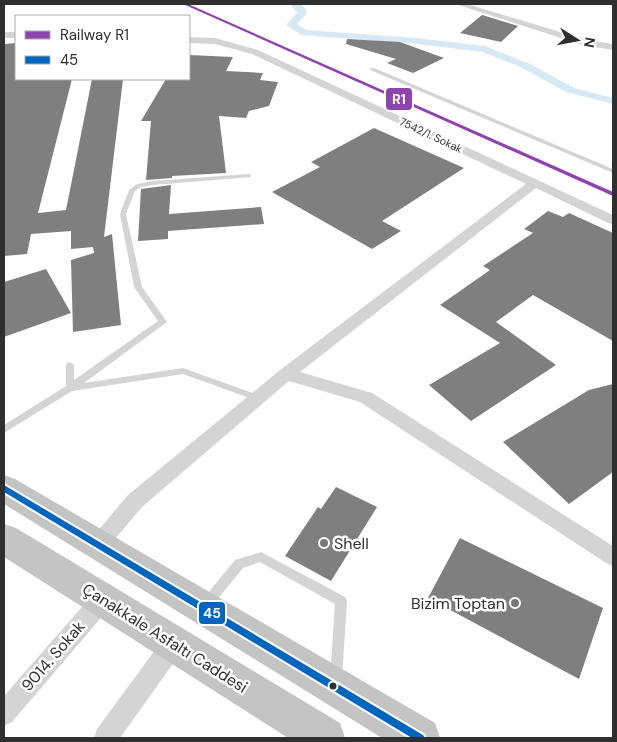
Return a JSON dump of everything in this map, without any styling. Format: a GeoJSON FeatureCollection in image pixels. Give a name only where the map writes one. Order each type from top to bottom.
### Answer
{"type":"FeatureCollection","features":[{"type":"Feature","properties":{"kind":"highway"},"geometry":{"type":"LineString","coordinates":[[4,488],[420,738]]}},
{"type":"Feature","properties":{"kind":"highway","name":"Çanakkale Asfaltı Caddesi"},"geometry":{"type":"LineString","coordinates":[[4,539],[325,738]]}},
{"type":"Feature","properties":{"kind":"street"},"geometry":{"type":"LineString","coordinates":[[459,4],[586,43],[613,47]]}},
{"type":"Feature","properties":{"kind":"street","name":"7542/1. Sokak"},"geometry":{"type":"LineString","coordinates":[[190,40],[215,41],[255,52],[613,220]]}},
{"type":"Feature","properties":{"kind":"street"},"geometry":{"type":"LineString","coordinates":[[98,545],[135,501],[286,374],[535,183]]}},
{"type":"Feature","properties":{"kind":"street"},"geometry":{"type":"LineString","coordinates":[[286,374],[366,397],[613,557]]}},
{"type":"Feature","properties":{"kind":"street","name":"9014. Sokak"},"geometry":{"type":"LineString","coordinates":[[4,714],[103,599]]}},
{"type":"Feature","properties":{"kind":"street"},"geometry":{"type":"LineString","coordinates":[[106,738],[174,643]]}},
{"type":"Feature","properties":{"kind":"lane"},"geometry":{"type":"LineString","coordinates":[[372,69],[613,172]]}},
{"type":"Feature","properties":{"kind":"lane"},"geometry":{"type":"LineString","coordinates":[[4,429],[70,388],[163,322],[138,287],[123,214],[132,190],[139,185],[153,183],[249,176]]}},
{"type":"Feature","properties":{"kind":"lane"},"geometry":{"type":"LineString","coordinates":[[70,366],[70,388]]}},
{"type":"Feature","properties":{"kind":"lane"},"geometry":{"type":"LineString","coordinates":[[70,388],[183,372],[258,398]]}},
{"type":"Feature","properties":{"kind":"lane"},"geometry":{"type":"LineString","coordinates":[[202,608],[239,564],[261,557],[341,601],[336,688]]}},
{"type":"Feature","properties":{"kind":"building"},"geometry":{"type":"Polygon","coordinates":[[[482,15],[518,26],[501,42],[460,33],[482,15]]]}},
{"type":"Feature","properties":{"kind":"building"},"geometry":{"type":"Polygon","coordinates":[[[347,39],[400,42],[444,58],[413,73],[387,63],[396,59],[346,44],[347,39]]]}},
{"type":"Feature","properties":{"kind":"building"},"geometry":{"type":"Polygon","coordinates":[[[15,43],[15,80],[72,80],[38,213],[66,210],[92,80],[123,80],[104,237],[112,234],[121,325],[73,332],[71,260],[94,253],[93,247],[71,249],[71,231],[31,234],[27,254],[4,256],[4,44],[15,43]]]}},
{"type":"Feature","properties":{"kind":"building"},"geometry":{"type":"Polygon","coordinates":[[[190,55],[233,57],[226,71],[263,73],[260,80],[278,82],[269,106],[249,111],[246,118],[219,116],[226,173],[172,176],[172,178],[146,180],[151,121],[141,121],[165,80],[190,80],[190,55]]]}},
{"type":"Feature","properties":{"kind":"building"},"geometry":{"type":"Polygon","coordinates":[[[374,128],[464,168],[382,221],[401,231],[372,249],[272,192],[320,167],[311,162],[374,128]]]}},
{"type":"Feature","properties":{"kind":"building"},"geometry":{"type":"Polygon","coordinates":[[[171,185],[169,214],[261,207],[264,224],[168,231],[168,239],[138,241],[141,189],[171,185]]]}},
{"type":"Feature","properties":{"kind":"building"},"geometry":{"type":"Polygon","coordinates":[[[548,211],[563,217],[569,213],[613,233],[613,341],[533,295],[496,322],[556,365],[471,421],[429,385],[500,343],[440,305],[490,270],[483,266],[533,233],[524,229],[548,211]]]}},
{"type":"Feature","properties":{"kind":"building"},"geometry":{"type":"Polygon","coordinates":[[[46,269],[71,313],[4,337],[4,282],[46,269]]]}},
{"type":"Feature","properties":{"kind":"building"},"geometry":{"type":"Polygon","coordinates":[[[613,384],[613,472],[569,504],[503,442],[589,390],[613,384]]]}},
{"type":"Feature","properties":{"kind":"building"},"geometry":{"type":"Polygon","coordinates":[[[336,487],[377,507],[331,581],[285,556],[318,507],[321,509],[336,487]]]}},
{"type":"Feature","properties":{"kind":"building","name":"Bizim Toptan"},"geometry":{"type":"Polygon","coordinates":[[[460,538],[603,608],[579,679],[428,598],[460,538]]]}},
{"type":"Feature","properties":{"kind":"waterway"},"geometry":{"type":"LineString","coordinates":[[294,4],[301,8],[302,13],[291,25],[304,33],[417,41],[485,49],[526,66],[570,90],[613,101]]}},
{"type":"Feature","properties":{"kind":"rail line","name":"R1"},"geometry":{"type":"LineString","coordinates":[[185,4],[613,194]]}},
{"type":"Feature","properties":{"kind":"transit line","name":"45"},"geometry":{"type":"LineString","coordinates":[[4,488],[420,738]]}},
{"type":"Feature","properties":{"kind":"place","name":"Shell"},"geometry":{"type":"Point","coordinates":[324,543]}},
{"type":"Feature","properties":{"kind":"place","name":"Bizim Toptan"},"geometry":{"type":"Point","coordinates":[515,603]}}]}
